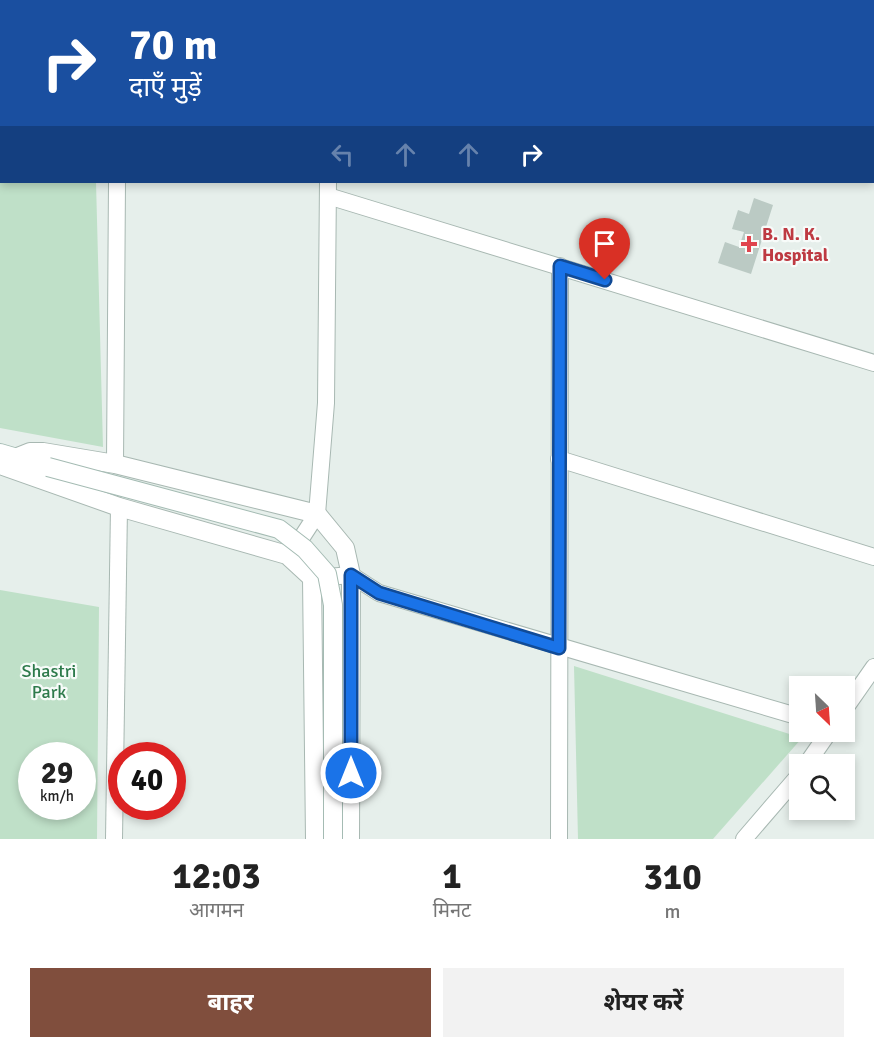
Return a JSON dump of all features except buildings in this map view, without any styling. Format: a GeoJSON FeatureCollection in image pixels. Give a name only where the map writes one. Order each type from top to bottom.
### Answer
{"type":"FeatureCollection","features":[{"type":"Feature","properties":{"kind":"street"},"geometry":{"type":"LineString","coordinates":[[115,464],[117,183]]}},
{"type":"Feature","properties":{"kind":"street"},"geometry":{"type":"LineString","coordinates":[[290,556],[317,514],[326,402],[328,189],[560,266],[874,363]]}},
{"type":"Feature","properties":{"kind":"street"},"geometry":{"type":"LineString","coordinates":[[558,839],[560,266]]}},
{"type":"Feature","properties":{"kind":"street"},"geometry":{"type":"LineString","coordinates":[[5,459],[30,452],[43,452],[115,464],[317,514],[345,548],[351,575],[350,839]]}},
{"type":"Feature","properties":{"kind":"street"},"geometry":{"type":"LineString","coordinates":[[5,459],[48,467],[279,529],[305,549],[327,574],[333,605],[333,839]]}},
{"type":"Feature","properties":{"kind":"street"},"geometry":{"type":"LineString","coordinates":[[5,459],[119,507],[290,556],[312,578],[315,839]]}},
{"type":"Feature","properties":{"kind":"street"},"geometry":{"type":"LineString","coordinates":[[559,459],[874,557]]}},
{"type":"Feature","properties":{"kind":"street"},"geometry":{"type":"LineString","coordinates":[[114,839],[119,507]]}},
{"type":"Feature","properties":{"kind":"street"},"geometry":{"type":"LineString","coordinates":[[312,578],[351,575],[379,593],[559,648],[789,714]]}},
{"type":"Feature","properties":{"kind":"street"},"geometry":{"type":"LineString","coordinates":[[855,694],[874,667]]}},
{"type":"Feature","properties":{"kind":"street"},"geometry":{"type":"LineString","coordinates":[[744,839],[789,787]]}},
{"type":"Feature","properties":{"kind":"green space"},"geometry":{"type":"Polygon","coordinates":[[[0,183],[96,183],[103,447],[0,428],[0,183]]]}},
{"type":"Feature","properties":{"kind":"green space","name":"Shastri Park"},"geometry":{"type":"Polygon","coordinates":[[[0,590],[99,607],[97,839],[0,839],[0,590]]]}},
{"type":"Feature","properties":{"kind":"green space"},"geometry":{"type":"Polygon","coordinates":[[[574,666],[789,734],[789,742],[798,742],[713,839],[578,839],[574,666]]]}},
{"type":"Feature","properties":{"kind":"place","name":"B. N. K. Hospital"},"geometry":{"type":"Point","coordinates":[749,244]}},
{"type":"Feature","properties":{"kind":"route"},"geometry":{"type":"LineString","coordinates":[[351,773],[351,575],[379,593],[559,648],[560,266],[605,280]]}}]}
